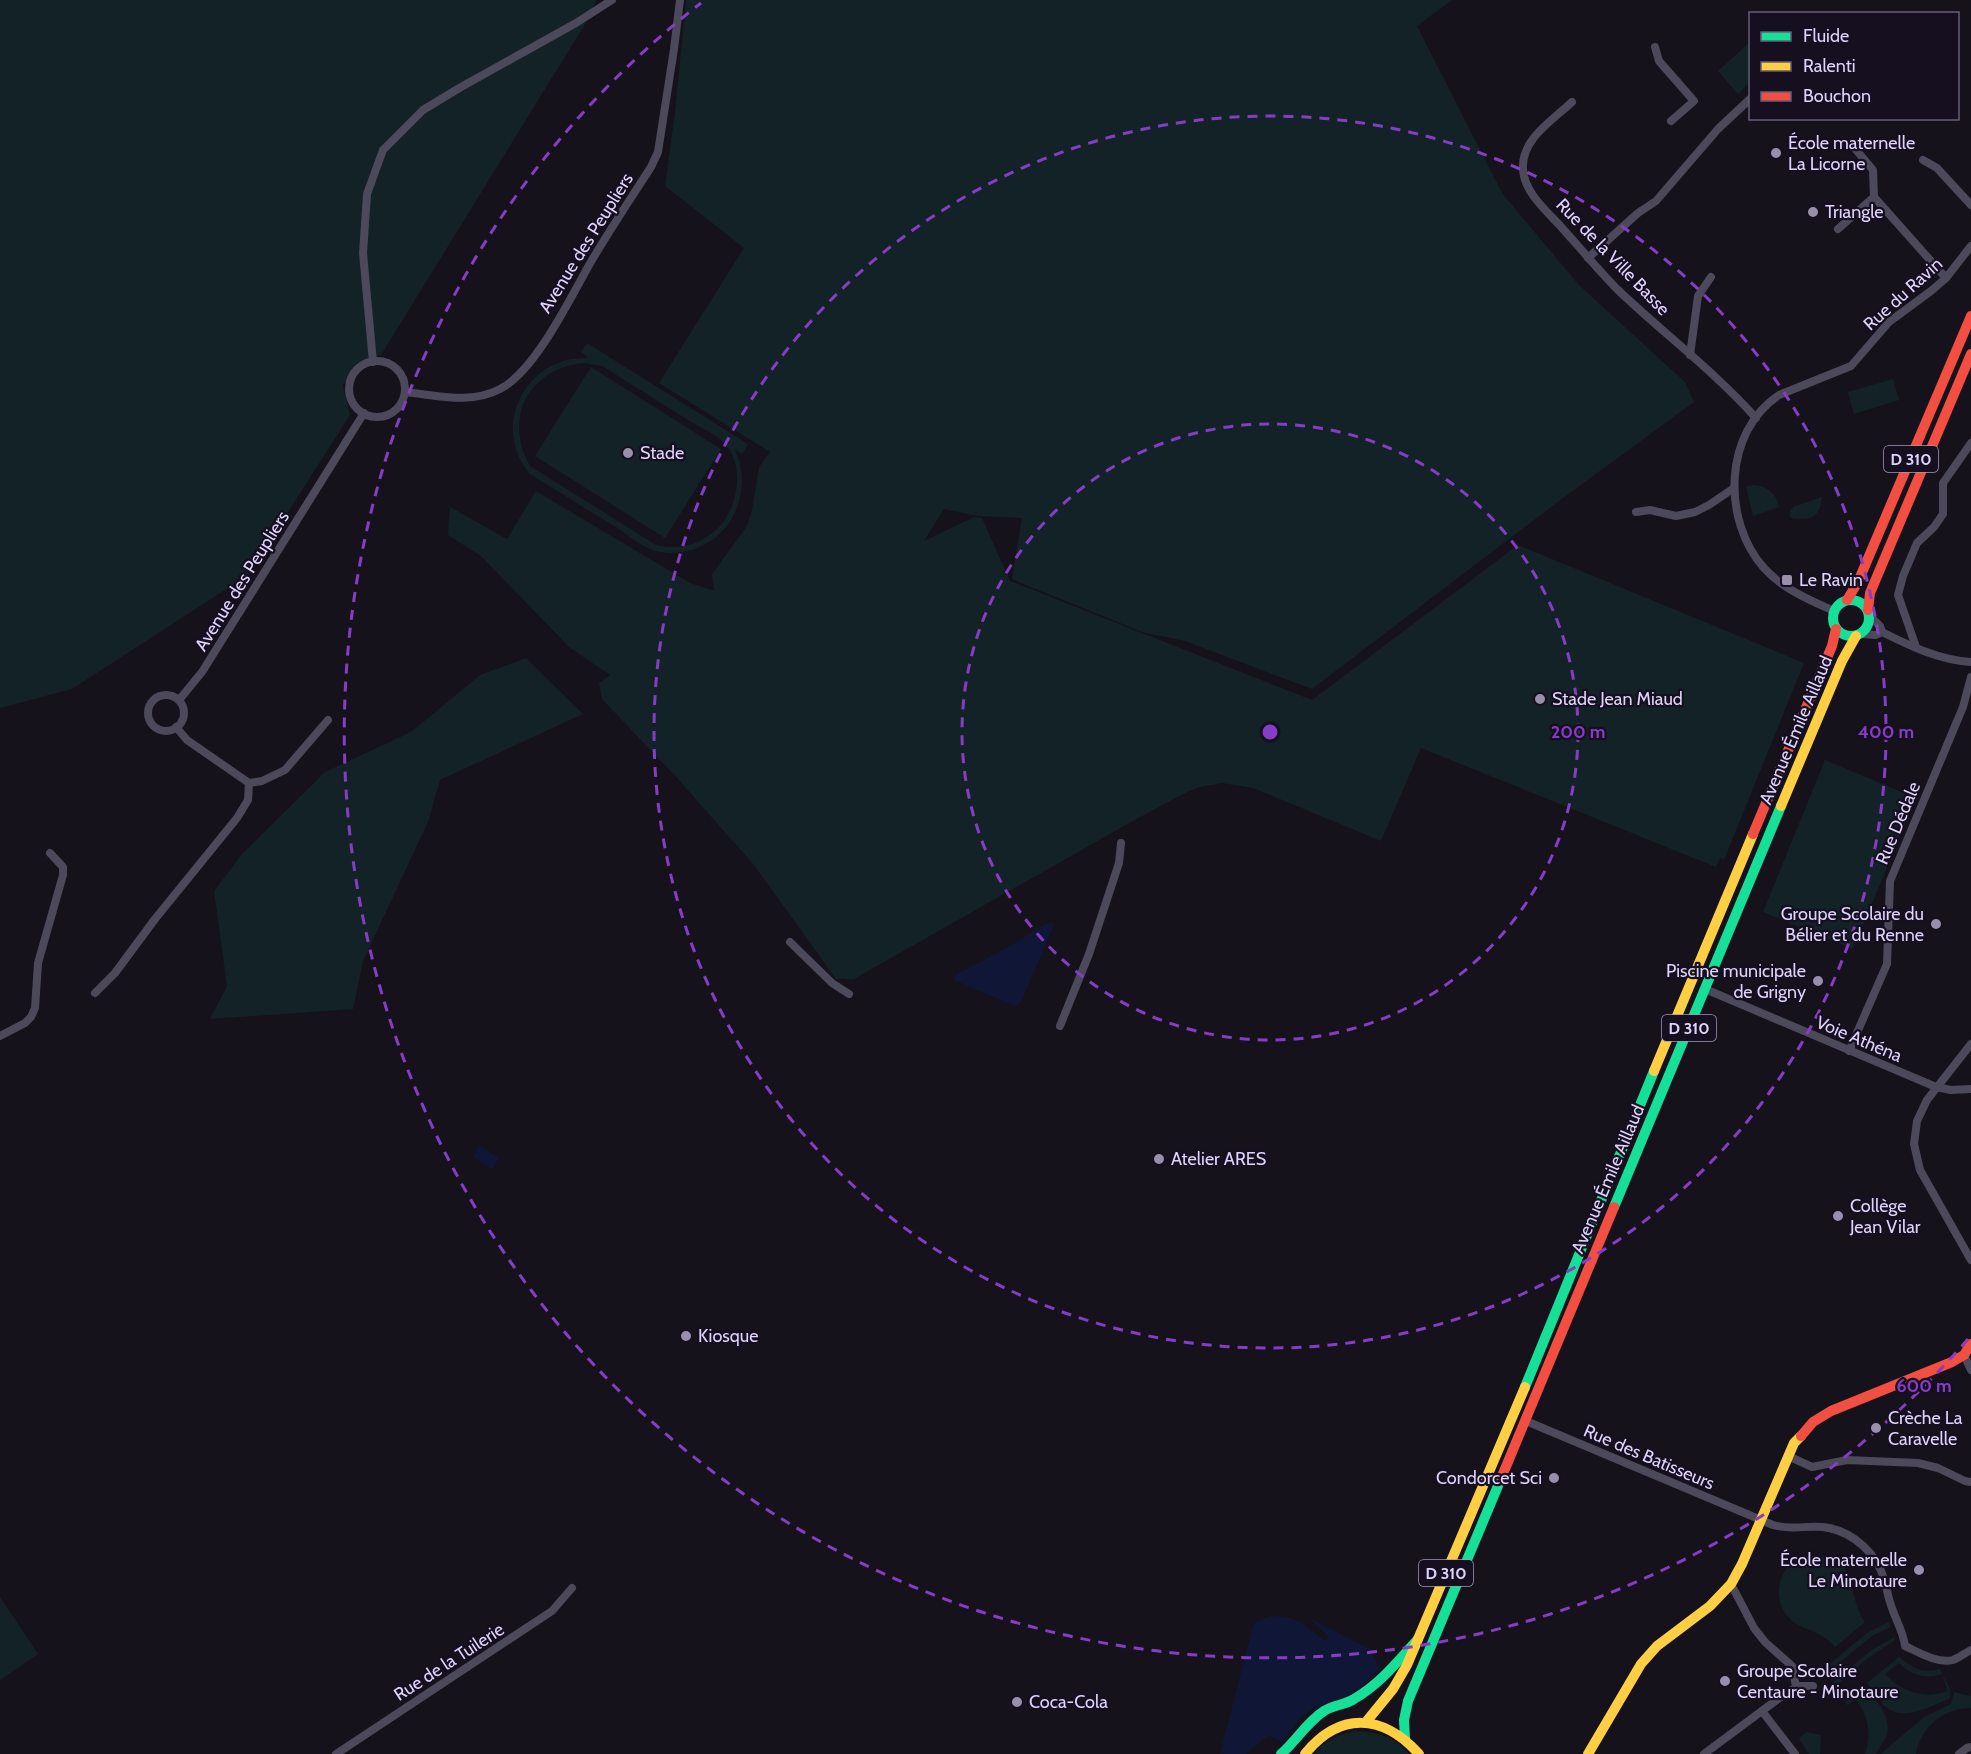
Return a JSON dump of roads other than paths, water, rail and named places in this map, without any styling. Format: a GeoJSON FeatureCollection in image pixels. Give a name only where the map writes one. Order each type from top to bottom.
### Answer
{"type":"FeatureCollection","features":[{"type":"Feature","properties":{"kind":"main road","name":"D 310"},"geometry":{"type":"LineString","coordinates":[[1846,600],[1858,582],[1971,316]]}},
{"type":"Feature","properties":{"kind":"main road","name":"D 310"},"geometry":{"type":"LineString","coordinates":[[1869,613],[1870,593],[1971,354]]}},
{"type":"Feature","properties":{"kind":"main road"},"geometry":{"type":"LineString","coordinates":[[1846,600],[1859,602],[1869,613],[1868,626],[1858,635],[1845,636],[1836,629],[1834,611],[1846,600]]}},
{"type":"Feature","properties":{"kind":"main road","name":"Avenue Émile Aillaud"},"geometry":{"type":"LineString","coordinates":[[1366,1722],[1393,1689],[1407,1665],[1523,1392],[1623,1144],[1823,667],[1836,629]]}},
{"type":"Feature","properties":{"kind":"main road","name":"Avenue Émile Aillaud"},"geometry":{"type":"LineString","coordinates":[[1405,1738],[1404,1720],[1408,1701],[1842,661],[1858,635]]}},
{"type":"Feature","properties":{"kind":"main road"},"geometry":{"type":"LineString","coordinates":[[1588,1754],[1641,1664],[1657,1646],[1710,1606],[1731,1584],[1742,1564],[1788,1456],[1798,1437],[1806,1428],[1821,1416],[1952,1362],[1964,1354],[1971,1344]]}},
{"type":"Feature","properties":{"kind":"main road"},"geometry":{"type":"LineString","coordinates":[[1281,1754],[1309,1723],[1325,1710],[1351,1701],[1377,1684],[1418,1639]]}},
{"type":"Feature","properties":{"kind":"main road"},"geometry":{"type":"LineString","coordinates":[[1305,1754],[1324,1734],[1338,1727],[1366,1722],[1388,1728],[1405,1738],[1419,1754]]}},
{"type":"Feature","properties":{"kind":"street"},"geometry":{"type":"LineString","coordinates":[[373,362],[363,253],[367,195],[383,150],[423,110],[612,0]]}},
{"type":"Feature","properties":{"kind":"street","name":"Avenue des Peupliers"},"geometry":{"type":"LineString","coordinates":[[405,392],[454,398],[473,398],[488,394],[515,379],[535,356],[658,153],[680,0]]}},
{"type":"Feature","properties":{"kind":"street"},"geometry":{"type":"LineString","coordinates":[[1655,47],[1659,61],[1694,101],[1671,121]]}},
{"type":"Feature","properties":{"kind":"street"},"geometry":{"type":"LineString","coordinates":[[1588,258],[1638,213],[1656,201],[1718,129],[1749,100]]}},
{"type":"Feature","properties":{"kind":"street","name":"Rue de la Ville Basse"},"geometry":{"type":"LineString","coordinates":[[1572,102],[1533,138],[1526,152],[1523,170],[1527,186],[1588,258],[1617,288],[1756,418]]}},
{"type":"Feature","properties":{"kind":"street"},"geometry":{"type":"LineString","coordinates":[[1840,144],[1852,145],[1873,170],[1874,197],[1946,278]]}},
{"type":"Feature","properties":{"kind":"street"},"geometry":{"type":"LineString","coordinates":[[1923,159],[1937,168],[1971,205]]}},
{"type":"Feature","properties":{"kind":"street"},"geometry":{"type":"LineString","coordinates":[[1838,229],[1874,197]]}},
{"type":"Feature","properties":{"kind":"street","name":"Rue du Ravin"},"geometry":{"type":"LineString","coordinates":[[1834,611],[1791,591],[1765,569],[1749,549],[1736,510],[1734,488],[1740,450],[1762,408],[1779,395],[1851,366],[1889,322],[1946,278],[1971,246]]}},
{"type":"Feature","properties":{"kind":"street"},"geometry":{"type":"LineString","coordinates":[[1690,355],[1698,296],[1710,277]]}},
{"type":"Feature","properties":{"kind":"street"},"geometry":{"type":"LineString","coordinates":[[373,362],[387,363],[393,367],[402,378],[405,392],[397,409],[389,414],[374,417],[363,413],[356,407],[349,389],[356,371],[373,362]]}},
{"type":"Feature","properties":{"kind":"street","name":"Avenue des Peupliers"},"geometry":{"type":"LineString","coordinates":[[179,700],[202,672],[363,413]]}},
{"type":"Feature","properties":{"kind":"street"},"geometry":{"type":"LineString","coordinates":[[1916,647],[1898,595],[1903,576],[1917,543],[1935,527],[1943,514],[1943,483],[1971,443]]}},
{"type":"Feature","properties":{"kind":"street"},"geometry":{"type":"LineString","coordinates":[[1636,512],[1650,510],[1677,516],[1695,512],[1734,488]]}},
{"type":"Feature","properties":{"kind":"street"},"geometry":{"type":"LineString","coordinates":[[1869,613],[1882,632],[1956,661],[1971,662]]}},
{"type":"Feature","properties":{"kind":"street"},"geometry":{"type":"LineString","coordinates":[[1858,635],[1876,635],[1882,632]]}},
{"type":"Feature","properties":{"kind":"street","name":"Rue Dédale"},"geometry":{"type":"LineString","coordinates":[[1849,1051],[1887,964],[1890,881],[1963,707],[1971,677]]}},
{"type":"Feature","properties":{"kind":"street"},"geometry":{"type":"LineString","coordinates":[[162,695],[174,696],[179,700],[184,711],[176,728],[167,731],[155,727],[148,715],[148,709],[155,698],[162,695]]}},
{"type":"Feature","properties":{"kind":"street"},"geometry":{"type":"LineString","coordinates":[[176,728],[187,740],[249,783],[273,777],[285,770],[328,720]]}},
{"type":"Feature","properties":{"kind":"street"},"geometry":{"type":"LineString","coordinates":[[95,993],[115,973],[155,919],[237,818],[248,800],[249,783]]}},
{"type":"Feature","properties":{"kind":"street"},"geometry":{"type":"LineString","coordinates":[[1060,1026],[1089,954],[1119,863],[1121,843]]}},
{"type":"Feature","properties":{"kind":"street"},"geometry":{"type":"LineString","coordinates":[[0,1036],[25,1023],[32,1017],[35,1008],[38,963],[63,875],[63,867],[50,853]]}},
{"type":"Feature","properties":{"kind":"street"},"geometry":{"type":"LineString","coordinates":[[790,942],[832,983],[849,994]]}},
{"type":"Feature","properties":{"kind":"street","name":"Voie Athéna"},"geometry":{"type":"LineString","coordinates":[[1705,990],[1936,1087],[1951,1090],[1971,1089]]}},
{"type":"Feature","properties":{"kind":"street"},"geometry":{"type":"LineString","coordinates":[[1971,1044],[1927,1100],[1917,1121],[1914,1144],[1920,1170],[1971,1260]]}},
{"type":"Feature","properties":{"kind":"street"},"geometry":{"type":"LineString","coordinates":[[1964,1354],[1971,1370]]}},
{"type":"Feature","properties":{"kind":"street","name":"Rue des Batisseurs"},"geometry":{"type":"LineString","coordinates":[[1526,1421],[1785,1529],[1829,1528],[1849,1535],[1877,1562],[1905,1646],[1948,1661],[1971,1650]]}},
{"type":"Feature","properties":{"kind":"street"},"geometry":{"type":"LineString","coordinates":[[1788,1456],[1812,1467],[1847,1460],[1929,1464],[1971,1482]]}},
{"type":"Feature","properties":{"kind":"street"},"geometry":{"type":"LineString","coordinates":[[1731,1584],[1754,1628],[1765,1642],[1792,1666],[1796,1687]]}},
{"type":"Feature","properties":{"kind":"street","name":"Rue de la Tuilerie"},"geometry":{"type":"LineString","coordinates":[[336,1754],[552,1611],[572,1588]]}},
{"type":"Feature","properties":{"kind":"street"},"geometry":{"type":"LineString","coordinates":[[1704,1754],[1796,1687],[1813,1686]]}},
{"type":"Feature","properties":{"kind":"street"},"geometry":{"type":"LineString","coordinates":[[1762,1711],[1795,1754]]}},
{"type":"Feature","properties":{"kind":"street"},"geometry":{"type":"LineString","coordinates":[[1959,1754],[1971,1748]]}},
{"type":"Feature","properties":{"kind":"water"},"geometry":{"type":"Polygon","coordinates":[[[1052,922],[1054,925],[1021,1002],[1015,1006],[954,980],[957,974],[1052,922]]]}},
{"type":"Feature","properties":{"kind":"water"},"geometry":{"type":"Polygon","coordinates":[[[480,1146],[499,1158],[492,1169],[473,1157],[480,1146]]]}},
{"type":"Feature","properties":{"kind":"water"},"geometry":{"type":"Polygon","coordinates":[[[1271,1616],[1295,1620],[1325,1641],[1329,1637],[1309,1618],[1371,1650],[1380,1669],[1349,1695],[1313,1708],[1301,1717],[1282,1742],[1269,1735],[1246,1754],[1220,1754],[1253,1626],[1256,1622],[1271,1616]]]}},
{"type":"Feature","properties":{"kind":"place","name":"École maternelle La Licorne"},"geometry":{"type":"Point","coordinates":[1776,153]}},
{"type":"Feature","properties":{"kind":"place","name":"Triangle"},"geometry":{"type":"Point","coordinates":[1813,212]}},
{"type":"Feature","properties":{"kind":"place","name":"Stade"},"geometry":{"type":"Point","coordinates":[628,453]}},
{"type":"Feature","properties":{"kind":"place","name":"Le Ravin"},"geometry":{"type":"Point","coordinates":[1787,580]}},
{"type":"Feature","properties":{"kind":"place","name":"Stade Jean Miaud"},"geometry":{"type":"Point","coordinates":[1540,699]}},
{"type":"Feature","properties":{"kind":"place","name":"Groupe Scolaire du Bélier et du Renne"},"geometry":{"type":"Point","coordinates":[1936,924]}},
{"type":"Feature","properties":{"kind":"place","name":"Piscine municipale de Grigny"},"geometry":{"type":"Point","coordinates":[1818,981]}},
{"type":"Feature","properties":{"kind":"place","name":"Atelier ARES"},"geometry":{"type":"Point","coordinates":[1159,1159]}},
{"type":"Feature","properties":{"kind":"place","name":"Collège Jean Vilar"},"geometry":{"type":"Point","coordinates":[1838,1216]}},
{"type":"Feature","properties":{"kind":"place","name":"Kiosque"},"geometry":{"type":"Point","coordinates":[686,1336]}},
{"type":"Feature","properties":{"kind":"place","name":"Crèche La Caravelle"},"geometry":{"type":"Point","coordinates":[1876,1428]}},
{"type":"Feature","properties":{"kind":"place","name":"Condorcet Sci"},"geometry":{"type":"Point","coordinates":[1554,1478]}},
{"type":"Feature","properties":{"kind":"place","name":"École maternelle Le Minotaure"},"geometry":{"type":"Point","coordinates":[1919,1570]}},
{"type":"Feature","properties":{"kind":"place","name":"Groupe Scolaire Centaure - Minotaure"},"geometry":{"type":"Point","coordinates":[1725,1681]}},
{"type":"Feature","properties":{"kind":"place","name":"Coca-Cola"},"geometry":{"type":"Point","coordinates":[1017,1702]}}]}
